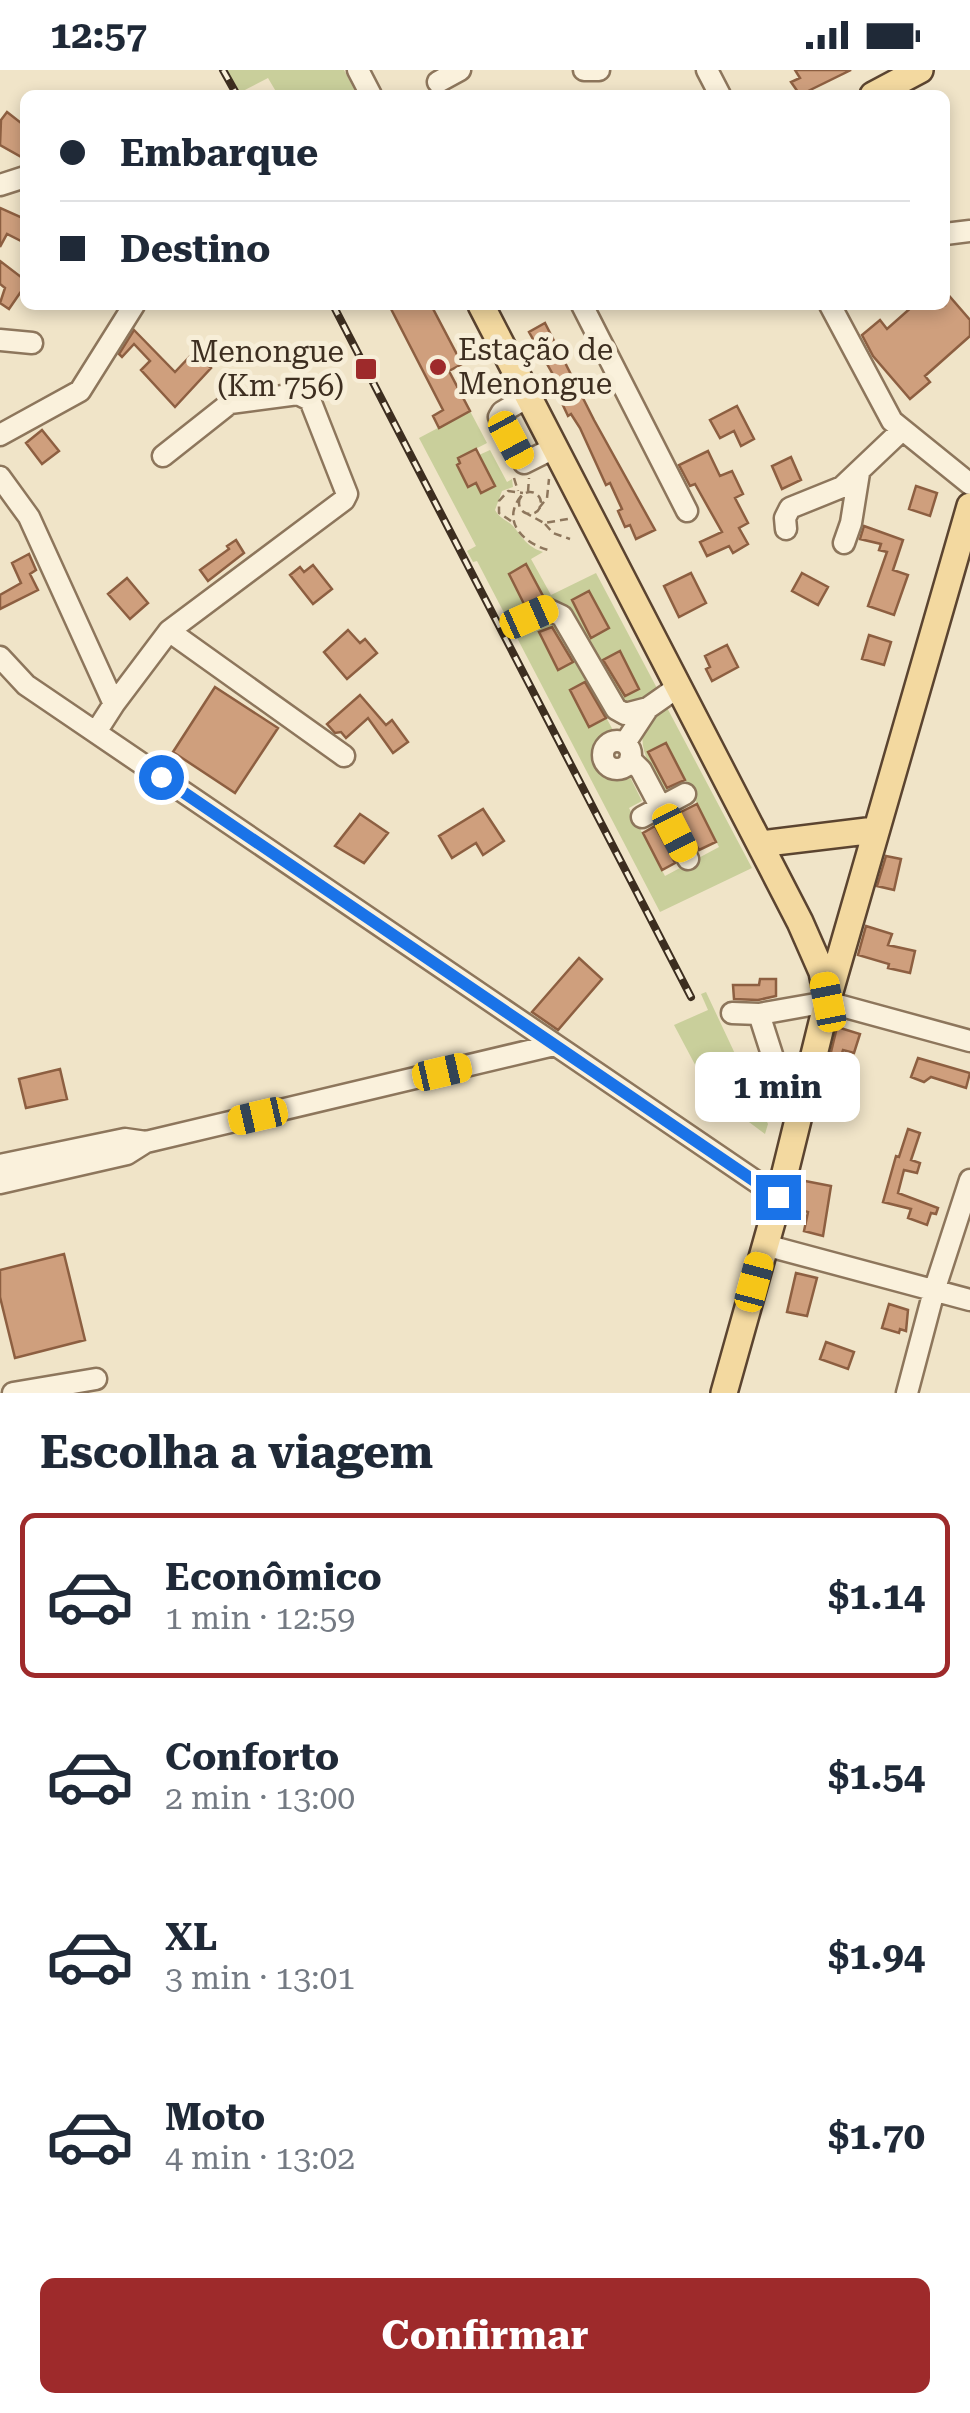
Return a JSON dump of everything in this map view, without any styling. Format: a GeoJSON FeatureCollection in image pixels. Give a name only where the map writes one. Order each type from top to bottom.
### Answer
{"type":"FeatureCollection","features":[{"type":"Feature","properties":{"kind":"main road"},"geometry":{"type":"LineString","coordinates":[[881,90],[910,73]]}},
{"type":"Feature","properties":{"kind":"main road"},"geometry":{"type":"LineString","coordinates":[[483,310],[528,397],[551,460],[678,687],[760,844],[822,972],[828,1002]]}},
{"type":"Feature","properties":{"kind":"main road"},"geometry":{"type":"LineString","coordinates":[[724,1393],[828,1002],[970,506]]}},
{"type":"Feature","properties":{"kind":"main road"},"geometry":{"type":"LineString","coordinates":[[760,844],[876,830]]}},
{"type":"Feature","properties":{"kind":"street"},"geometry":{"type":"LineString","coordinates":[[438,82],[460,70]]}},
{"type":"Feature","properties":{"kind":"street"},"geometry":{"type":"LineString","coordinates":[[584,70],[599,70]]}},
{"type":"Feature","properties":{"kind":"street"},"geometry":{"type":"LineString","coordinates":[[0,435],[80,391],[131,310]]}},
{"type":"Feature","properties":{"kind":"street"},"geometry":{"type":"LineString","coordinates":[[585,310],[687,511]]}},
{"type":"Feature","properties":{"kind":"street"},"geometry":{"type":"LineString","coordinates":[[833,310],[885,410],[901,430],[970,484]]}},
{"type":"Feature","properties":{"kind":"street"},"geometry":{"type":"LineString","coordinates":[[0,340],[32,343]]}},
{"type":"Feature","properties":{"kind":"street"},"geometry":{"type":"LineString","coordinates":[[96,732],[169,632],[344,500],[347,489],[310,400],[298,394],[224,405],[162,456]]}},
{"type":"Feature","properties":{"kind":"street"},"geometry":{"type":"LineString","coordinates":[[786,529],[784,518],[790,508],[838,490],[901,430]]}},
{"type":"Feature","properties":{"kind":"street"},"geometry":{"type":"LineString","coordinates":[[844,542],[859,473]]}},
{"type":"Feature","properties":{"kind":"street"},"geometry":{"type":"LineString","coordinates":[[0,477],[29,517],[114,704]]}},
{"type":"Feature","properties":{"kind":"street"},"geometry":{"type":"LineString","coordinates":[[529,617],[547,609],[562,616],[606,698],[628,751],[688,859]]}},
{"type":"Feature","properties":{"kind":"street"},"geometry":{"type":"LineString","coordinates":[[169,632],[344,756]]}},
{"type":"Feature","properties":{"kind":"street"},"geometry":{"type":"LineString","coordinates":[[0,657],[26,685],[778,1197]]}},
{"type":"Feature","properties":{"kind":"street"},"geometry":{"type":"LineString","coordinates":[[606,698],[626,714],[648,708],[678,687]]}},
{"type":"Feature","properties":{"kind":"street"},"geometry":{"type":"LineString","coordinates":[[628,751],[648,708]]}},
{"type":"Feature","properties":{"kind":"street"},"geometry":{"type":"LineString","coordinates":[[642,818],[686,794]]}},
{"type":"Feature","properties":{"kind":"street"},"geometry":{"type":"LineString","coordinates":[[732,1013],[759,1014],[828,1002],[970,1041]]}},
{"type":"Feature","properties":{"kind":"street"},"geometry":{"type":"LineString","coordinates":[[759,1014],[776,1067]]}},
{"type":"Feature","properties":{"kind":"street"},"geometry":{"type":"LineString","coordinates":[[0,1183],[127,1154],[146,1142],[554,1045]]}},
{"type":"Feature","properties":{"kind":"street"},"geometry":{"type":"LineString","coordinates":[[0,1165],[125,1139],[146,1142]]}},
{"type":"Feature","properties":{"kind":"street"},"geometry":{"type":"LineString","coordinates":[[907,1393],[934,1291],[970,1180]]}},
{"type":"Feature","properties":{"kind":"street"},"geometry":{"type":"LineString","coordinates":[[765,1244],[970,1300]]}},
{"type":"Feature","properties":{"kind":"street"},"geometry":{"type":"LineString","coordinates":[[13,1393],[96,1379]]}},
{"type":"Feature","properties":{"kind":"path"},"geometry":{"type":"LineString","coordinates":[[523,512],[530,514],[538,509],[549,490],[551,460]]}},
{"type":"Feature","properties":{"kind":"path"},"geometry":{"type":"LineString","coordinates":[[524,473],[530,479],[519,502],[523,512],[544,522],[553,533],[570,539]]}},
{"type":"Feature","properties":{"kind":"path"},"geometry":{"type":"LineString","coordinates":[[514,478],[523,494]]}},
{"type":"Feature","properties":{"kind":"path"},"geometry":{"type":"LineString","coordinates":[[538,509],[537,496],[513,490],[502,495],[498,508],[502,516],[514,522],[525,540],[548,550]]}},
{"type":"Feature","properties":{"kind":"path"},"geometry":{"type":"LineString","coordinates":[[514,522],[515,504],[523,494]]}},
{"type":"Feature","properties":{"kind":"path"},"geometry":{"type":"LineString","coordinates":[[544,522],[574,516]]}},
{"type":"Feature","properties":{"kind":"green space"},"geometry":{"type":"Polygon","coordinates":[[[227,70],[344,70],[354,90],[275,90],[268,78],[237,90],[227,70]]]}},
{"type":"Feature","properties":{"kind":"green space"},"geometry":{"type":"Polygon","coordinates":[[[470,411],[487,443],[458,458],[457,466],[468,487],[476,483],[482,493],[495,486],[479,455],[490,450],[507,482],[512,479],[513,487],[502,491],[495,510],[529,544],[543,552],[531,559],[551,595],[596,573],[659,692],[630,705],[618,702],[567,607],[554,600],[526,615],[556,624],[615,734],[600,747],[600,767],[612,775],[628,773],[642,801],[629,808],[665,876],[719,847],[685,780],[663,792],[646,756],[646,724],[664,702],[752,868],[660,912],[477,561],[473,562],[467,551],[476,546],[419,438],[470,411]]]}},
{"type":"Feature","properties":{"kind":"green space"},"geometry":{"type":"Polygon","coordinates":[[[706,992],[768,1124],[765,1134],[710,1093],[674,1025],[708,1010],[701,994],[706,992]]]}},
{"type":"Feature","properties":{"kind":"building"},"geometry":{"type":"Polygon","coordinates":[[[795,70],[851,70],[810,90],[797,90],[791,82],[800,78],[795,70]]]}},
{"type":"Feature","properties":{"kind":"building"},"geometry":{"type":"Polygon","coordinates":[[[7,112],[20,122],[20,156],[0,145],[1,120],[7,112]]]}},
{"type":"Feature","properties":{"kind":"building"},"geometry":{"type":"Polygon","coordinates":[[[0,208],[20,217],[20,240],[7,234],[0,247],[0,208]]]}},
{"type":"Feature","properties":{"kind":"building"},"geometry":{"type":"Polygon","coordinates":[[[0,261],[20,276],[20,293],[9,309],[0,303],[5,288],[0,284],[0,261]]]}},
{"type":"Feature","properties":{"kind":"building"},"geometry":{"type":"Polygon","coordinates":[[[950,297],[970,320],[970,336],[925,376],[930,382],[910,399],[873,356],[862,335],[880,320],[887,329],[908,310],[950,310],[950,297]]]}},
{"type":"Feature","properties":{"kind":"building","name":"Estação de Menongue"},"geometry":{"type":"Polygon","coordinates":[[[392,310],[434,310],[462,364],[449,371],[470,411],[439,428],[433,416],[443,410],[392,310]]]}},
{"type":"Feature","properties":{"kind":"building"},"geometry":{"type":"Polygon","coordinates":[[[545,323],[655,530],[636,539],[630,525],[625,527],[610,483],[606,485],[580,428],[571,414],[568,416],[560,387],[529,332],[545,323]]]}},
{"type":"Feature","properties":{"kind":"building"},"geometry":{"type":"Polygon","coordinates":[[[134,330],[175,372],[194,352],[211,368],[175,407],[141,370],[150,361],[134,344],[122,357],[119,354],[134,330]]]}},
{"type":"Feature","properties":{"kind":"building"},"geometry":{"type":"Polygon","coordinates":[[[737,406],[754,439],[741,446],[734,431],[720,438],[710,420],[737,406]]]}},
{"type":"Feature","properties":{"kind":"building"},"geometry":{"type":"Polygon","coordinates":[[[42,430],[59,451],[42,464],[26,443],[42,430]]]}},
{"type":"Feature","properties":{"kind":"building"},"geometry":{"type":"Polygon","coordinates":[[[476,449],[495,486],[481,493],[476,483],[468,487],[457,465],[458,458],[476,449]]]}},
{"type":"Feature","properties":{"kind":"building"},"geometry":{"type":"Polygon","coordinates":[[[708,451],[720,476],[732,471],[743,494],[735,498],[748,523],[739,528],[748,544],[733,553],[729,546],[707,556],[700,542],[722,532],[695,484],[690,486],[679,465],[708,451]]]}},
{"type":"Feature","properties":{"kind":"building"},"geometry":{"type":"Polygon","coordinates":[[[791,457],[801,480],[782,489],[772,466],[791,457]]]}},
{"type":"Feature","properties":{"kind":"building"},"geometry":{"type":"Polygon","coordinates":[[[916,486],[937,493],[930,516],[909,509],[916,486]]]}},
{"type":"Feature","properties":{"kind":"building"},"geometry":{"type":"Polygon","coordinates":[[[864,526],[903,540],[893,570],[908,575],[894,615],[868,606],[887,552],[879,550],[881,544],[860,539],[864,526]]]}},
{"type":"Feature","properties":{"kind":"building"},"geometry":{"type":"Polygon","coordinates":[[[236,540],[244,553],[208,581],[200,570],[236,540]]]}},
{"type":"Feature","properties":{"kind":"building"},"geometry":{"type":"Polygon","coordinates":[[[29,554],[36,570],[30,574],[38,590],[0,609],[0,595],[21,583],[12,563],[29,554]]]}},
{"type":"Feature","properties":{"kind":"building"},"geometry":{"type":"Polygon","coordinates":[[[526,564],[543,596],[524,604],[509,574],[526,564]]]}},
{"type":"Feature","properties":{"kind":"building"},"geometry":{"type":"Polygon","coordinates":[[[313,565],[332,589],[313,604],[290,575],[300,567],[304,572],[313,565]]]}},
{"type":"Feature","properties":{"kind":"building"},"geometry":{"type":"Polygon","coordinates":[[[691,573],[706,603],[679,617],[664,586],[691,573]]]}},
{"type":"Feature","properties":{"kind":"building"},"geometry":{"type":"Polygon","coordinates":[[[802,573],[828,587],[818,605],[792,591],[802,573]]]}},
{"type":"Feature","properties":{"kind":"building"},"geometry":{"type":"Polygon","coordinates":[[[127,578],[148,603],[130,619],[108,594],[127,578]]]}},
{"type":"Feature","properties":{"kind":"building"},"geometry":{"type":"Polygon","coordinates":[[[589,591],[609,628],[591,638],[572,600],[589,591]]]}},
{"type":"Feature","properties":{"kind":"building"},"geometry":{"type":"Polygon","coordinates":[[[552,627],[573,662],[558,670],[539,632],[552,627]]]}},
{"type":"Feature","properties":{"kind":"building"},"geometry":{"type":"Polygon","coordinates":[[[348,630],[360,643],[365,639],[377,653],[347,679],[324,652],[348,630]]]}},
{"type":"Feature","properties":{"kind":"building"},"geometry":{"type":"Polygon","coordinates":[[[869,635],[891,642],[884,665],[862,659],[869,635]]]}},
{"type":"Feature","properties":{"kind":"building"},"geometry":{"type":"Polygon","coordinates":[[[727,645],[738,667],[712,681],[705,656],[727,645]]]}},
{"type":"Feature","properties":{"kind":"building"},"geometry":{"type":"Polygon","coordinates":[[[620,651],[639,689],[625,696],[603,660],[620,651]]]}},
{"type":"Feature","properties":{"kind":"building"},"geometry":{"type":"Polygon","coordinates":[[[585,682],[606,718],[589,727],[570,690],[585,682]]]}},
{"type":"Feature","properties":{"kind":"building"},"geometry":{"type":"Polygon","coordinates":[[[215,687],[278,728],[235,793],[173,752],[215,687]]]}},
{"type":"Feature","properties":{"kind":"building"},"geometry":{"type":"Polygon","coordinates":[[[360,695],[386,725],[392,720],[408,742],[393,753],[368,718],[346,738],[341,732],[335,733],[327,724],[360,695]]]}},
{"type":"Feature","properties":{"kind":"building"},"geometry":{"type":"Polygon","coordinates":[[[666,743],[685,780],[667,788],[648,752],[666,743]]]}},
{"type":"Feature","properties":{"kind":"building"},"geometry":{"type":"Polygon","coordinates":[[[697,804],[716,842],[699,850],[679,813],[697,804]]]}},
{"type":"Feature","properties":{"kind":"building"},"geometry":{"type":"Polygon","coordinates":[[[483,809],[504,841],[483,855],[476,843],[452,858],[439,836],[483,809]]]}},
{"type":"Feature","properties":{"kind":"building"},"geometry":{"type":"Polygon","coordinates":[[[360,814],[388,833],[364,863],[335,846],[360,814]]]}},
{"type":"Feature","properties":{"kind":"building"},"geometry":{"type":"Polygon","coordinates":[[[655,826],[675,863],[662,870],[643,833],[655,826]]]}},
{"type":"Feature","properties":{"kind":"building"},"geometry":{"type":"Polygon","coordinates":[[[886,856],[901,859],[894,890],[877,886],[886,856]]]}},
{"type":"Feature","properties":{"kind":"building"},"geometry":{"type":"Polygon","coordinates":[[[866,926],[892,934],[888,945],[915,951],[910,973],[858,955],[866,926]]]}},
{"type":"Feature","properties":{"kind":"building"},"geometry":{"type":"Polygon","coordinates":[[[579,958],[602,979],[558,1030],[532,1012],[579,958]]]}},
{"type":"Feature","properties":{"kind":"building"},"geometry":{"type":"Polygon","coordinates":[[[760,979],[776,979],[776,996],[734,999],[733,985],[759,985],[760,979]]]}},
{"type":"Feature","properties":{"kind":"building"},"geometry":{"type":"Polygon","coordinates":[[[837,1027],[860,1034],[854,1053],[843,1050],[833,1081],[843,1084],[840,1097],[835,1095],[832,1106],[819,1102],[837,1027]]]}},
{"type":"Feature","properties":{"kind":"building"},"geometry":{"type":"Polygon","coordinates":[[[918,1058],[970,1073],[966,1088],[931,1077],[924,1082],[911,1077],[918,1058]]]}},
{"type":"Feature","properties":{"kind":"building"},"geometry":{"type":"Polygon","coordinates":[[[60,1069],[67,1099],[26,1108],[19,1079],[60,1069]]]}},
{"type":"Feature","properties":{"kind":"building"},"geometry":{"type":"Polygon","coordinates":[[[908,1129],[920,1133],[911,1160],[920,1163],[917,1173],[904,1170],[898,1193],[938,1208],[936,1214],[931,1213],[927,1225],[908,1218],[911,1209],[883,1202],[908,1129]]]}},
{"type":"Feature","properties":{"kind":"building"},"geometry":{"type":"Polygon","coordinates":[[[800,1180],[831,1186],[823,1236],[804,1231],[808,1212],[795,1208],[800,1180]]]}},
{"type":"Feature","properties":{"kind":"building"},"geometry":{"type":"Polygon","coordinates":[[[64,1254],[85,1340],[15,1358],[0,1297],[0,1270],[64,1254]]]}},
{"type":"Feature","properties":{"kind":"building"},"geometry":{"type":"Polygon","coordinates":[[[796,1273],[817,1278],[807,1316],[787,1312],[796,1273]]]}},
{"type":"Feature","properties":{"kind":"building"},"geometry":{"type":"Polygon","coordinates":[[[889,1304],[908,1310],[906,1331],[882,1328],[889,1304]]]}},
{"type":"Feature","properties":{"kind":"building"},"geometry":{"type":"Polygon","coordinates":[[[826,1342],[854,1352],[848,1369],[820,1359],[826,1342]]]}},
{"type":"Feature","properties":{"kind":"railway"},"geometry":{"type":"LineString","coordinates":[[223,70],[234,90]]}},
{"type":"Feature","properties":{"kind":"railway"},"geometry":{"type":"LineString","coordinates":[[336,310],[691,997]]}},
{"type":"Feature","properties":{"kind":"place","name":"Estação de Menongue"},"geometry":{"type":"Point","coordinates":[438,367]}},
{"type":"Feature","properties":{"kind":"place","name":"Menongue (Km 756)"},"geometry":{"type":"Point","coordinates":[366,369]}},
{"type":"Feature","properties":{"kind":"route"},"geometry":{"type":"LineString","coordinates":[[161,777],[778,1197]]}}]}
